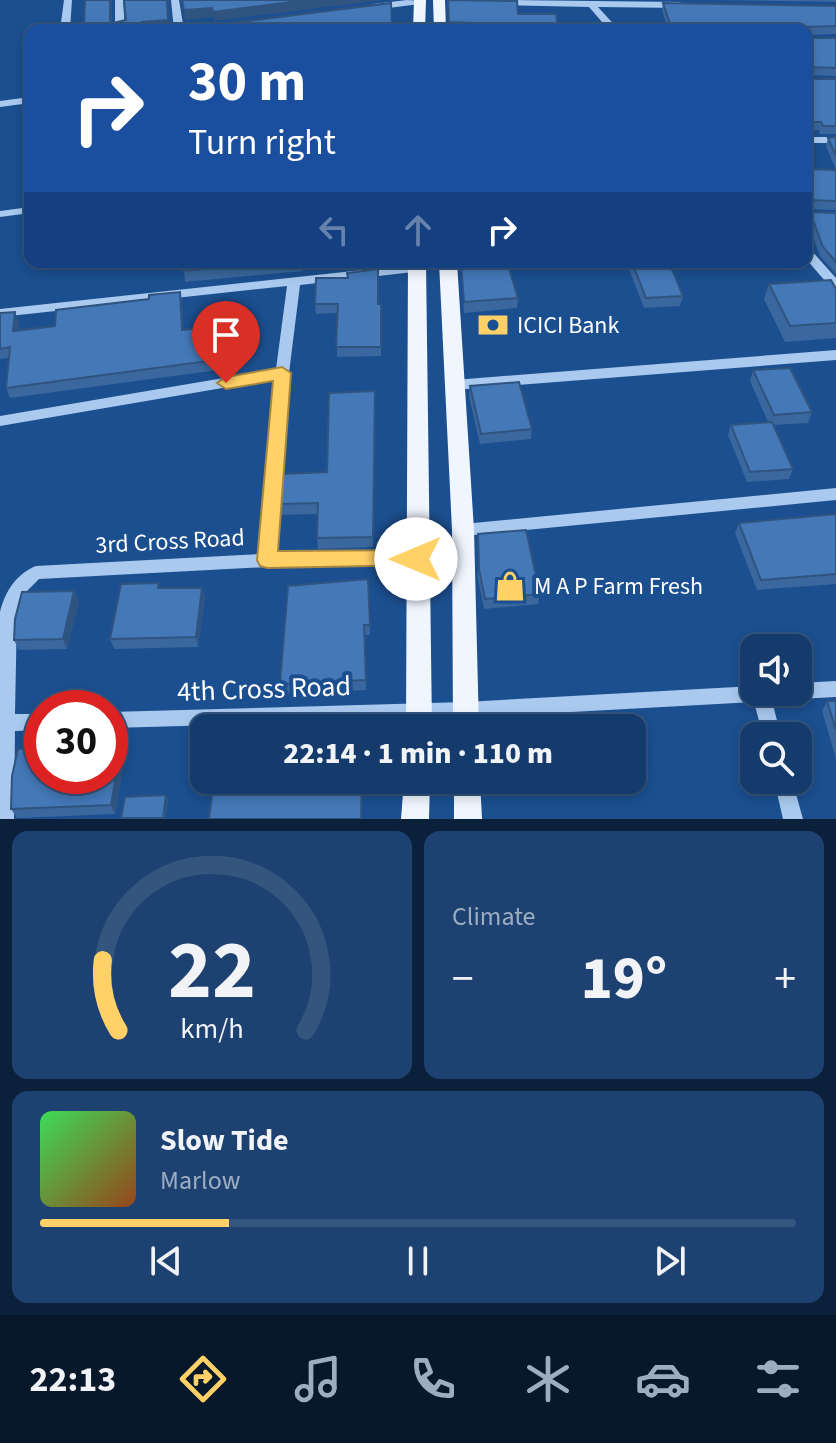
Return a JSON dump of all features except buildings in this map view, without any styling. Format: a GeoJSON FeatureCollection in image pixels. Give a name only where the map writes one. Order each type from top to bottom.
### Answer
{"type":"FeatureCollection","features":[{"type":"Feature","properties":{"kind":"main road"},"geometry":{"type":"LineString","coordinates":[[419,24],[420,0]]}},
{"type":"Feature","properties":{"kind":"main road"},"geometry":{"type":"LineString","coordinates":[[439,1],[440,24]]}},
{"type":"Feature","properties":{"kind":"main road"},"geometry":{"type":"LineString","coordinates":[[418,268],[416,559],[419,714]]}},
{"type":"Feature","properties":{"kind":"main road"},"geometry":{"type":"LineString","coordinates":[[449,268],[463,530],[465,714]]}},
{"type":"Feature","properties":{"kind":"main road"},"geometry":{"type":"LineString","coordinates":[[415,819],[416,794]]}},
{"type":"Feature","properties":{"kind":"main road"},"geometry":{"type":"LineString","coordinates":[[467,794],[468,819]]}},
{"type":"Feature","properties":{"kind":"street"},"geometry":{"type":"LineString","coordinates":[[66,24],[68,0]]}},
{"type":"Feature","properties":{"kind":"street"},"geometry":{"type":"LineString","coordinates":[[119,0],[120,24]]}},
{"type":"Feature","properties":{"kind":"street"},"geometry":{"type":"LineString","coordinates":[[175,0],[178,24]]}},
{"type":"Feature","properties":{"kind":"street"},"geometry":{"type":"LineString","coordinates":[[360,9],[420,0]]}},
{"type":"Feature","properties":{"kind":"street"},"geometry":{"type":"LineString","coordinates":[[439,1],[454,2]]}},
{"type":"Feature","properties":{"kind":"street"},"geometry":{"type":"LineString","coordinates":[[485,2],[699,6]]}},
{"type":"Feature","properties":{"kind":"street"},"geometry":{"type":"LineString","coordinates":[[592,5],[609,24]]}},
{"type":"Feature","properties":{"kind":"street"},"geometry":{"type":"LineString","coordinates":[[0,104],[24,101]]}},
{"type":"Feature","properties":{"kind":"street"},"geometry":{"type":"LineString","coordinates":[[812,140],[836,140]]}},
{"type":"Feature","properties":{"kind":"street"},"geometry":{"type":"LineString","coordinates":[[0,214],[24,211]]}},
{"type":"Feature","properties":{"kind":"street"},"geometry":{"type":"LineString","coordinates":[[812,259],[836,286]]}},
{"type":"Feature","properties":{"kind":"street"},"geometry":{"type":"LineString","coordinates":[[0,313],[393,268]]}},
{"type":"Feature","properties":{"kind":"street"},"geometry":{"type":"LineString","coordinates":[[267,560],[282,373],[294,280]]}},
{"type":"Feature","properties":{"kind":"street"},"geometry":{"type":"LineString","coordinates":[[454,385],[836,355]]}},
{"type":"Feature","properties":{"kind":"street"},"geometry":{"type":"LineString","coordinates":[[0,421],[282,373]]}},
{"type":"Feature","properties":{"kind":"street"},"geometry":{"type":"LineString","coordinates":[[463,530],[836,494]]}},
{"type":"Feature","properties":{"kind":"street","name":"3rd Cross Road"},"geometry":{"type":"LineString","coordinates":[[4,819],[4,663],[9,602],[19,584],[36,573],[267,560],[416,559]]}},
{"type":"Feature","properties":{"kind":"street"},"geometry":{"type":"LineString","coordinates":[[812,690],[836,689]]}},
{"type":"Feature","properties":{"kind":"street","name":"4th Cross Road"},"geometry":{"type":"LineString","coordinates":[[524,714],[740,696]]}},
{"type":"Feature","properties":{"kind":"street","name":"4th Cross Road"},"geometry":{"type":"LineString","coordinates":[[128,720],[190,720]]}},
{"type":"Feature","properties":{"kind":"street"},"geometry":{"type":"LineString","coordinates":[[6,723],[24,722]]}},
{"type":"Feature","properties":{"kind":"street"},"geometry":{"type":"LineString","coordinates":[[787,794],[793,819]]}},
{"type":"Feature","properties":{"kind":"place","name":"ICICI Bank"},"geometry":{"type":"Point","coordinates":[493,325]}},
{"type":"Feature","properties":{"kind":"place","name":"M A P Farm Fresh"},"geometry":{"type":"Point","coordinates":[510,586]}},
{"type":"Feature","properties":{"kind":"route"},"geometry":{"type":"LineString","coordinates":[[226,383],[282,373],[267,560],[416,559]]}}]}
